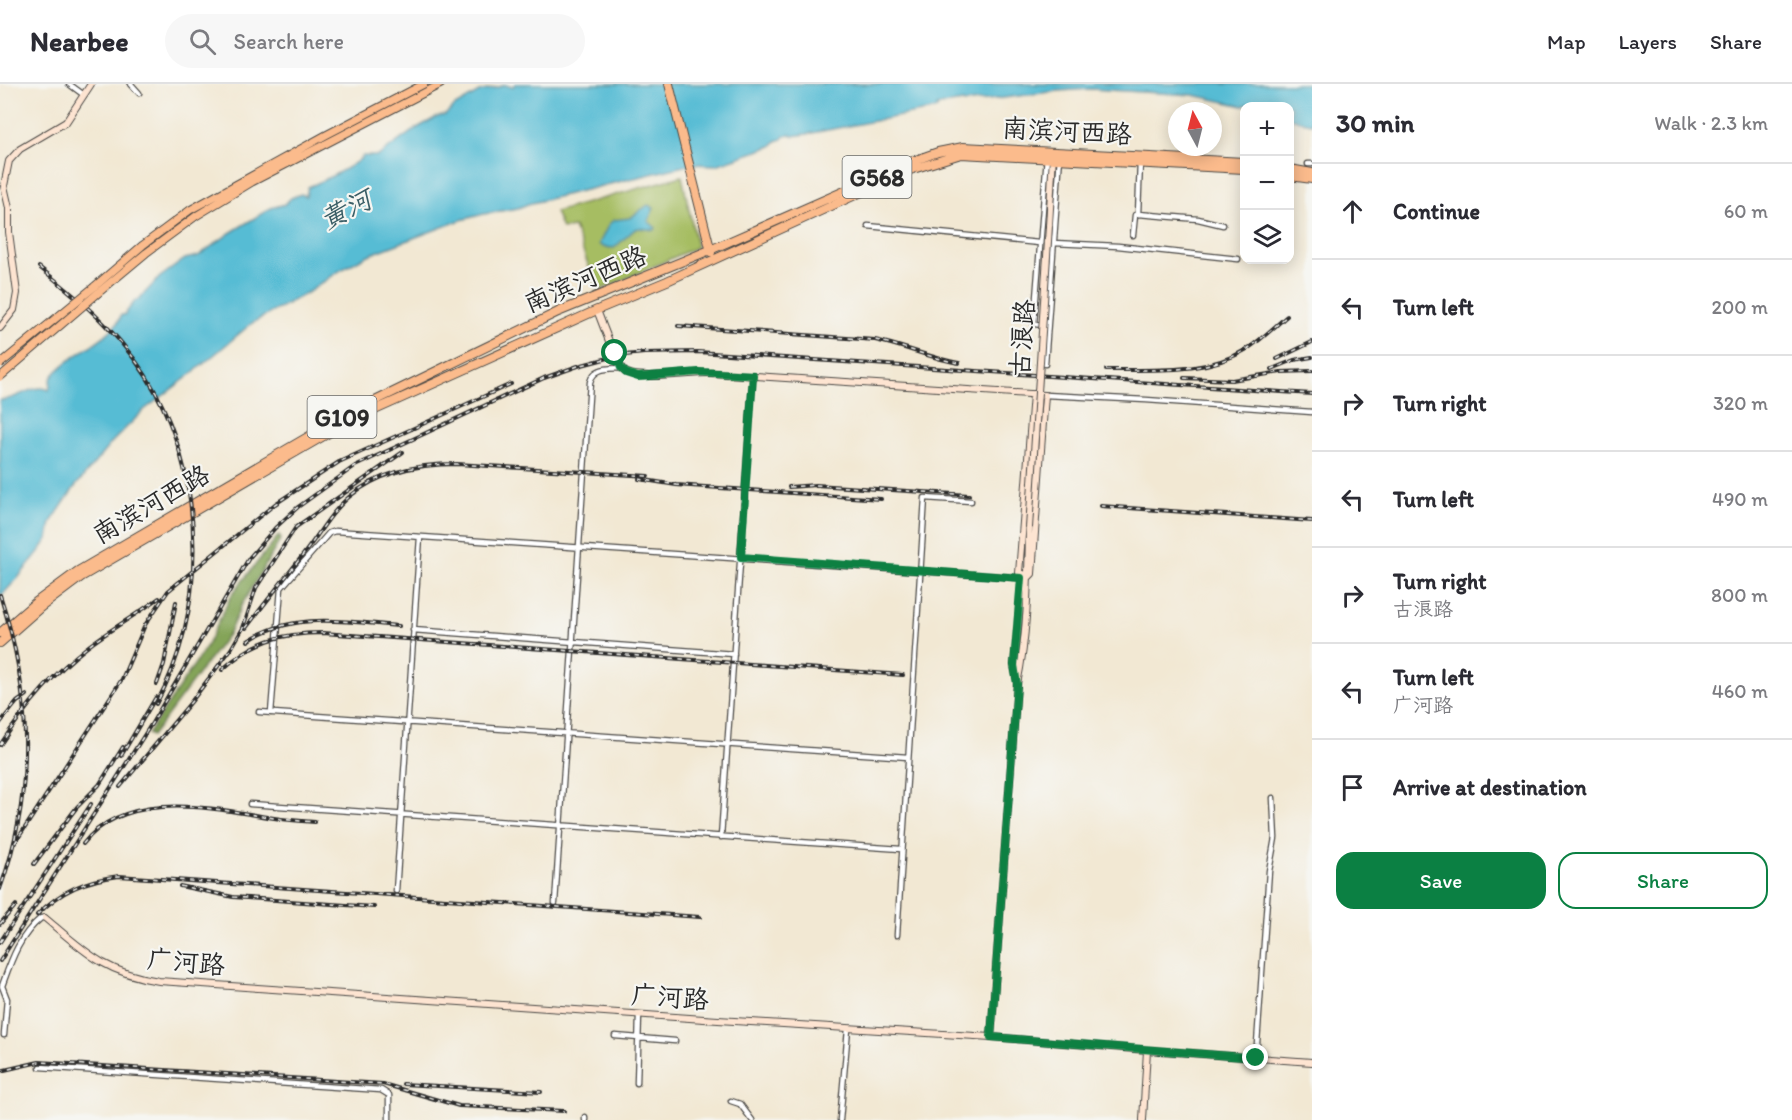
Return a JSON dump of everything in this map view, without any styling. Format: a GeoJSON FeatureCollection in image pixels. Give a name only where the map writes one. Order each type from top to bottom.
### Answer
{"type":"FeatureCollection","features":[{"type":"Feature","properties":{"kind":"highway"},"geometry":{"type":"LineString","coordinates":[[669,84],[714,260]]}},
{"type":"Feature","properties":{"kind":"highway","name":"南滨河西路"},"geometry":{"type":"LineString","coordinates":[[0,633],[36,602],[78,571],[342,417],[558,312],[938,152],[963,147],[1240,169]]}},
{"type":"Feature","properties":{"kind":"highway","name":"南滨河西路"},"geometry":{"type":"LineString","coordinates":[[714,260],[910,170],[961,154],[1053,154],[1240,162]]}},
{"type":"Feature","properties":{"kind":"highway"},"geometry":{"type":"LineString","coordinates":[[1294,170],[1312,173]]}},
{"type":"Feature","properties":{"kind":"highway"},"geometry":{"type":"LineString","coordinates":[[1294,177],[1312,179]]}},
{"type":"Feature","properties":{"kind":"highway","name":"G109"},"geometry":{"type":"LineString","coordinates":[[597,310],[714,260]]}},
{"type":"Feature","properties":{"kind":"highway","name":"南滨河西路"},"geometry":{"type":"LineString","coordinates":[[0,643],[40,607],[81,577],[346,423],[597,310]]}},
{"type":"Feature","properties":{"kind":"main road"},"geometry":{"type":"LineString","coordinates":[[251,179],[326,135],[424,84]]}},
{"type":"Feature","properties":{"kind":"main road"},"geometry":{"type":"LineString","coordinates":[[0,377],[144,245],[190,210],[330,142],[441,84]]}},
{"type":"Feature","properties":{"kind":"main road"},"geometry":{"type":"LineString","coordinates":[[0,364],[96,290]]}},
{"type":"Feature","properties":{"kind":"street"},"geometry":{"type":"LineString","coordinates":[[69,84],[84,95]]}},
{"type":"Feature","properties":{"kind":"street"},"geometry":{"type":"LineString","coordinates":[[0,328],[15,310],[17,294],[9,232],[9,208],[4,186],[9,162],[20,149],[66,122],[91,84]]}},
{"type":"Feature","properties":{"kind":"street"},"geometry":{"type":"LineString","coordinates":[[131,84],[139,93]]}},
{"type":"Feature","properties":{"kind":"street"},"geometry":{"type":"LineString","coordinates":[[1045,364],[1054,243],[1053,154]]}},
{"type":"Feature","properties":{"kind":"street"},"geometry":{"type":"LineString","coordinates":[[1048,325],[1034,324],[1039,243],[1053,154]]}},
{"type":"Feature","properties":{"kind":"street","name":"古浪路"},"geometry":{"type":"LineString","coordinates":[[991,1037],[1017,684],[1014,665],[1029,528],[1053,154]]}},
{"type":"Feature","properties":{"kind":"street"},"geometry":{"type":"LineString","coordinates":[[1133,235],[1135,215],[1138,214],[1140,162]]}},
{"type":"Feature","properties":{"kind":"street"},"geometry":{"type":"LineString","coordinates":[[1138,214],[1198,219],[1223,225]]}},
{"type":"Feature","properties":{"kind":"street"},"geometry":{"type":"LineString","coordinates":[[868,226],[1039,243]]}},
{"type":"Feature","properties":{"kind":"street"},"geometry":{"type":"LineString","coordinates":[[1054,243],[1118,246],[1238,259]]}},
{"type":"Feature","properties":{"kind":"street"},"geometry":{"type":"LineString","coordinates":[[597,310],[621,368],[626,373],[638,377],[699,372],[1312,412]]}},
{"type":"Feature","properties":{"kind":"street"},"geometry":{"type":"LineString","coordinates":[[555,903],[590,382],[591,376],[599,370],[621,368]]}},
{"type":"Feature","properties":{"kind":"street"},"geometry":{"type":"LineString","coordinates":[[721,837],[753,375]]}},
{"type":"Feature","properties":{"kind":"street","name":"古浪路"},"geometry":{"type":"LineString","coordinates":[[1025,578],[1019,573],[1033,394]]}},
{"type":"Feature","properties":{"kind":"street","name":"古浪路"},"geometry":{"type":"LineString","coordinates":[[1025,578],[1032,574],[1046,395]]}},
{"type":"Feature","properties":{"kind":"street"},"geometry":{"type":"LineString","coordinates":[[897,935],[925,498],[971,501]]}},
{"type":"Feature","properties":{"kind":"street"},"geometry":{"type":"LineString","coordinates":[[271,713],[280,591],[283,584],[329,533],[335,531],[1025,578]]}},
{"type":"Feature","properties":{"kind":"street"},"geometry":{"type":"LineString","coordinates":[[396,891],[420,537]]}},
{"type":"Feature","properties":{"kind":"street"},"geometry":{"type":"LineString","coordinates":[[413,630],[734,654]]}},
{"type":"Feature","properties":{"kind":"street"},"geometry":{"type":"LineString","coordinates":[[259,712],[908,757]]}},
{"type":"Feature","properties":{"kind":"street"},"geometry":{"type":"LineString","coordinates":[[1256,1058],[1269,871],[1275,838],[1273,798]]}},
{"type":"Feature","properties":{"kind":"street"},"geometry":{"type":"LineString","coordinates":[[250,804],[901,849]]}},
{"type":"Feature","properties":{"kind":"street"},"geometry":{"type":"LineString","coordinates":[[4,1035],[7,999],[2,986],[10,959],[30,927],[41,918],[45,918]]}},
{"type":"Feature","properties":{"kind":"street","name":"广河路"},"geometry":{"type":"LineString","coordinates":[[45,918],[100,962],[120,973],[169,982],[991,1037],[1312,1062]]}},
{"type":"Feature","properties":{"kind":"street"},"geometry":{"type":"LineString","coordinates":[[637,1083],[639,1015]]}},
{"type":"Feature","properties":{"kind":"street"},"geometry":{"type":"LineString","coordinates":[[840,1120],[848,1029]]}},
{"type":"Feature","properties":{"kind":"street"},"geometry":{"type":"LineString","coordinates":[[615,1036],[675,1041]]}},
{"type":"Feature","properties":{"kind":"street"},"geometry":{"type":"LineString","coordinates":[[1143,1120],[1147,1050]]}},
{"type":"Feature","properties":{"kind":"street"},"geometry":{"type":"LineString","coordinates":[[40,1067],[381,1090],[389,1095],[389,1120]]}},
{"type":"Feature","properties":{"kind":"street"},"geometry":{"type":"LineString","coordinates":[[731,1101],[740,1104],[752,1120]]}},
{"type":"Feature","properties":{"kind":"green space"},"geometry":{"type":"Polygon","coordinates":[[[682,176],[697,247],[598,291],[574,227],[562,229],[555,212],[682,176]]]}},
{"type":"Feature","properties":{"kind":"green space"},"geometry":{"type":"Polygon","coordinates":[[[279,535],[281,539],[241,606],[229,633],[152,736],[148,734],[206,647],[232,594],[279,535]]]}},
{"type":"Feature","properties":{"kind":"water","name":"黄河"},"geometry":{"type":"Polygon","coordinates":[[[516,84],[1312,84],[1312,124],[1294,119],[1294,102],[1240,102],[1240,105],[1193,95],[1091,89],[1058,91],[937,106],[937,109],[807,134],[792,136],[790,134],[776,141],[772,146],[716,165],[692,164],[461,220],[366,256],[252,323],[144,410],[112,442],[74,488],[51,522],[48,539],[0,597],[0,400],[6,400],[37,388],[49,390],[51,379],[59,369],[101,339],[117,323],[121,315],[124,315],[160,277],[185,259],[198,256],[271,208],[285,204],[291,198],[301,194],[306,196],[308,187],[346,168],[363,156],[378,156],[417,128],[445,115],[455,106],[479,92],[506,85],[512,87],[516,84]]]}},
{"type":"Feature","properties":{"kind":"water"},"geometry":{"type":"Polygon","coordinates":[[[648,205],[654,208],[648,221],[656,228],[654,230],[639,228],[634,230],[614,248],[603,247],[599,244],[609,224],[614,220],[630,218],[648,205]]]}},
{"type":"Feature","properties":{"kind":"railway"},"geometry":{"type":"LineString","coordinates":[[39,267],[104,324],[145,374],[172,430],[184,468],[191,508],[194,549],[191,590],[184,629],[173,668],[156,704]]}},
{"type":"Feature","properties":{"kind":"railway"},"geometry":{"type":"LineString","coordinates":[[1106,370],[1178,369],[1214,363],[1247,349],[1287,316]]}},
{"type":"Feature","properties":{"kind":"railway"},"geometry":{"type":"LineString","coordinates":[[678,326],[875,340],[959,363]]}},
{"type":"Feature","properties":{"kind":"railway"},"geometry":{"type":"LineString","coordinates":[[1277,359],[1312,342]]}},
{"type":"Feature","properties":{"kind":"railway"},"geometry":{"type":"LineString","coordinates":[[0,961],[152,723],[249,558],[275,528],[298,507],[355,466],[544,378],[616,356],[698,352],[1312,394]]}},
{"type":"Feature","properties":{"kind":"railway"},"geometry":{"type":"LineString","coordinates":[[1272,369],[1294,360],[1312,357]]}},
{"type":"Feature","properties":{"kind":"railway"},"geometry":{"type":"LineString","coordinates":[[1184,378],[1232,380],[1281,372],[1312,371]]}},
{"type":"Feature","properties":{"kind":"railway"},"geometry":{"type":"LineString","coordinates":[[15,843],[122,679],[145,625],[168,591],[275,504],[339,462],[511,384]]}},
{"type":"Feature","properties":{"kind":"railway"},"geometry":{"type":"LineString","coordinates":[[120,787],[191,702],[231,649],[243,628],[256,588],[296,527],[403,452]]}},
{"type":"Feature","properties":{"kind":"railway"},"geometry":{"type":"LineString","coordinates":[[246,628],[342,503],[361,488],[387,475],[414,468],[457,464],[648,476]]}},
{"type":"Feature","properties":{"kind":"railway"},"geometry":{"type":"LineString","coordinates":[[639,479],[676,485],[881,499]]}},
{"type":"Feature","properties":{"kind":"railway"},"geometry":{"type":"LineString","coordinates":[[789,487],[816,485],[969,495]]}},
{"type":"Feature","properties":{"kind":"railway"},"geometry":{"type":"LineString","coordinates":[[1101,506],[1312,521]]}},
{"type":"Feature","properties":{"kind":"railway"},"geometry":{"type":"LineString","coordinates":[[0,595],[11,631],[18,668],[25,742],[24,779],[19,816],[0,889]]}},
{"type":"Feature","properties":{"kind":"railway"},"geometry":{"type":"LineString","coordinates":[[0,745],[19,718],[61,669],[95,641],[159,598]]}},
{"type":"Feature","properties":{"kind":"railway"},"geometry":{"type":"LineString","coordinates":[[157,684],[164,664],[176,602]]}},
{"type":"Feature","properties":{"kind":"railway"},"geometry":{"type":"LineString","coordinates":[[248,641],[283,625],[302,622],[341,621],[399,626]]}},
{"type":"Feature","properties":{"kind":"railway"},"geometry":{"type":"LineString","coordinates":[[222,670],[245,652],[268,641],[294,635],[323,633],[903,675]]}},
{"type":"Feature","properties":{"kind":"railway"},"geometry":{"type":"LineString","coordinates":[[0,723],[17,702],[27,695]]}},
{"type":"Feature","properties":{"kind":"railway"},"geometry":{"type":"LineString","coordinates":[[121,756],[156,697]]}},
{"type":"Feature","properties":{"kind":"railway"},"geometry":{"type":"LineString","coordinates":[[34,864],[77,807],[99,785],[123,747]]}},
{"type":"Feature","properties":{"kind":"railway"},"geometry":{"type":"LineString","coordinates":[[0,942],[91,804]]}},
{"type":"Feature","properties":{"kind":"railway"},"geometry":{"type":"LineString","coordinates":[[83,844],[101,826],[123,815],[147,809],[172,807],[225,810],[315,822]]}},
{"type":"Feature","properties":{"kind":"railway"},"geometry":{"type":"LineString","coordinates":[[37,915],[55,899],[74,888],[96,880],[119,876],[700,917]]}},
{"type":"Feature","properties":{"kind":"railway"},"geometry":{"type":"LineString","coordinates":[[180,886],[233,897],[374,907]]}},
{"type":"Feature","properties":{"kind":"railway"},"geometry":{"type":"LineString","coordinates":[[0,924],[16,905]]}},
{"type":"Feature","properties":{"kind":"railway"},"geometry":{"type":"LineString","coordinates":[[0,1071],[39,1062],[383,1084],[459,1106],[564,1111]]}},
{"type":"Feature","properties":{"kind":"railway"},"geometry":{"type":"LineString","coordinates":[[403,1084],[541,1092]]}},
{"type":"Feature","properties":{"kind":"route"},"geometry":{"type":"LineString","coordinates":[[615,353],[621,368],[626,373],[638,377],[699,372],[753,375],[741,557],[1021,578],[1014,665],[1017,684],[991,1037],[1256,1058]]}}]}
